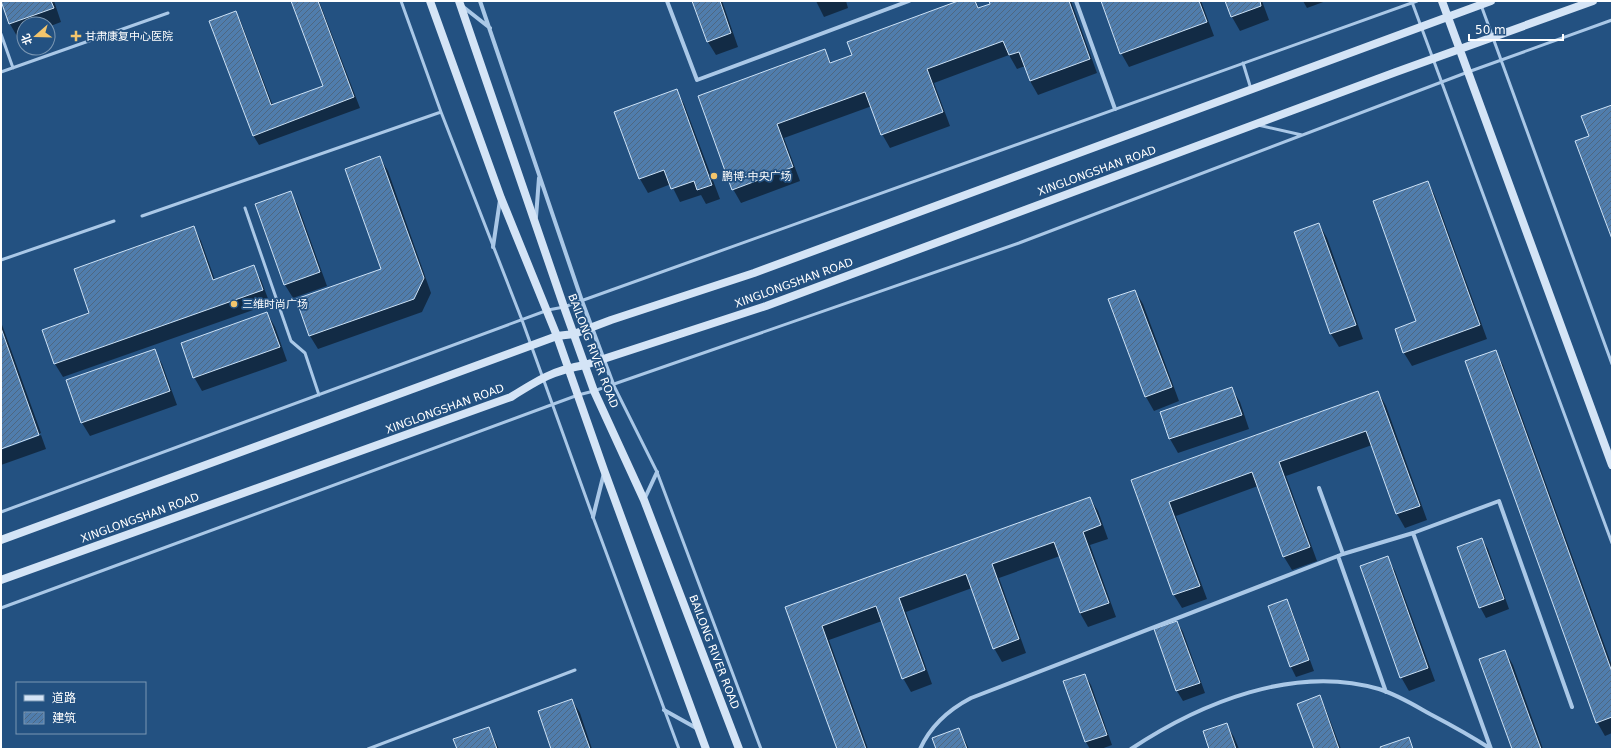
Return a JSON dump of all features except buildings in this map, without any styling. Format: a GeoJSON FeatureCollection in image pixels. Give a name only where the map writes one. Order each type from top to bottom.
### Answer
{"type":"FeatureCollection","features":[{"type":"Feature","properties":{"kind":"street"},"geometry":{"type":"LineString","coordinates":[[430,1],[501,198],[548,310],[604,470],[706,749]]}},
{"type":"Feature","properties":{"kind":"street","name":"BAILONG RIVER ROAD"},"geometry":{"type":"LineString","coordinates":[[480,1],[582,301],[613,384]]}},
{"type":"Feature","properties":{"kind":"street"},"geometry":{"type":"LineString","coordinates":[[668,1],[697,80],[909,1]]}},
{"type":"Feature","properties":{"kind":"street"},"geometry":{"type":"LineString","coordinates":[[1076,1],[1115,109]]}},
{"type":"Feature","properties":{"kind":"street"},"geometry":{"type":"LineString","coordinates":[[1442,1],[1612,465]]}},
{"type":"Feature","properties":{"kind":"street","name":"XINGLONGSHAN ROAD"},"geometry":{"type":"LineString","coordinates":[[1,540],[531,345],[557,336],[574,334],[754,273],[1447,17],[1480,3],[1491,1]]}},
{"type":"Feature","properties":{"kind":"street","name":"XINGLONGSHAN ROAD"},"geometry":{"type":"LineString","coordinates":[[1,580],[512,397],[543,377],[569,368],[604,359],[766,306],[1254,124],[1593,1]]}},
{"type":"Feature","properties":{"kind":"street"},"geometry":{"type":"LineString","coordinates":[[460,2],[490,28]]}},
{"type":"Feature","properties":{"kind":"street","name":"BAILONG RIVER ROAD"},"geometry":{"type":"LineString","coordinates":[[460,2],[594,391],[644,500],[739,749]]}},
{"type":"Feature","properties":{"kind":"street"},"geometry":{"type":"LineString","coordinates":[[535,221],[540,176]]}},
{"type":"Feature","properties":{"kind":"street"},"geometry":{"type":"LineString","coordinates":[[493,247],[501,198]]}},
{"type":"Feature","properties":{"kind":"street"},"geometry":{"type":"LineString","coordinates":[[592,517],[604,470]]}},
{"type":"Feature","properties":{"kind":"street"},"geometry":{"type":"LineString","coordinates":[[644,500],[657,472]]}},
{"type":"Feature","properties":{"kind":"street"},"geometry":{"type":"LineString","coordinates":[[1319,488],[1386,692]]}},
{"type":"Feature","properties":{"kind":"street"},"geometry":{"type":"LineString","coordinates":[[920,749],[930,730],[939,720],[949,711],[971,698],[1341,555],[1414,533],[1499,501],[1572,707]]}},
{"type":"Feature","properties":{"kind":"street"},"geometry":{"type":"LineString","coordinates":[[1414,533],[1491,749]]}},
{"type":"Feature","properties":{"kind":"street"},"geometry":{"type":"LineString","coordinates":[[1131,749],[1164,728],[1206,708],[1252,692],[1304,682],[1331,681],[1362,685],[1386,692],[1414,704],[1491,749]]}},
{"type":"Feature","properties":{"kind":"street"},"geometry":{"type":"LineString","coordinates":[[664,710],[699,730]]}},
{"type":"Feature","properties":{"kind":"lane"},"geometry":{"type":"LineString","coordinates":[[401,1],[441,112],[522,320],[592,517],[679,749]]}},
{"type":"Feature","properties":{"kind":"lane"},"geometry":{"type":"LineString","coordinates":[[1,512],[548,310],[582,301],[1417,1]]}},
{"type":"Feature","properties":{"kind":"lane"},"geometry":{"type":"LineString","coordinates":[[1412,2],[1612,543]]}},
{"type":"Feature","properties":{"kind":"lane"},"geometry":{"type":"LineString","coordinates":[[1480,3],[1612,364]]}},
{"type":"Feature","properties":{"kind":"lane"},"geometry":{"type":"LineString","coordinates":[[1,72],[168,13]]}},
{"type":"Feature","properties":{"kind":"lane"},"geometry":{"type":"LineString","coordinates":[[1,608],[578,395],[594,391],[1020,243],[1468,72],[1612,20]]}},
{"type":"Feature","properties":{"kind":"lane"},"geometry":{"type":"LineString","coordinates":[[1,34],[13,68]]}},
{"type":"Feature","properties":{"kind":"lane"},"geometry":{"type":"LineString","coordinates":[[1242,63],[1251,89]]}},
{"type":"Feature","properties":{"kind":"lane"},"geometry":{"type":"LineString","coordinates":[[142,216],[441,112]]}},
{"type":"Feature","properties":{"kind":"lane"},"geometry":{"type":"LineString","coordinates":[[1254,124],[1302,135]]}},
{"type":"Feature","properties":{"kind":"lane"},"geometry":{"type":"LineString","coordinates":[[245,208],[291,341],[306,353],[319,395]]}},
{"type":"Feature","properties":{"kind":"lane"},"geometry":{"type":"LineString","coordinates":[[1,260],[114,221]]}},
{"type":"Feature","properties":{"kind":"lane"},"geometry":{"type":"LineString","coordinates":[[613,384],[657,472],[761,749]]}},
{"type":"Feature","properties":{"kind":"lane"},"geometry":{"type":"LineString","coordinates":[[368,749],[575,670]]}},
{"type":"Feature","properties":{"kind":"place","name":"甘肃康复中心医院"},"geometry":{"type":"Point","coordinates":[76,36]}},
{"type":"Feature","properties":{"kind":"place","name":"鹏博·中央广场"},"geometry":{"type":"Point","coordinates":[714,176]}},
{"type":"Feature","properties":{"kind":"place","name":"三维时尚广场"},"geometry":{"type":"Point","coordinates":[234,304]}}]}
